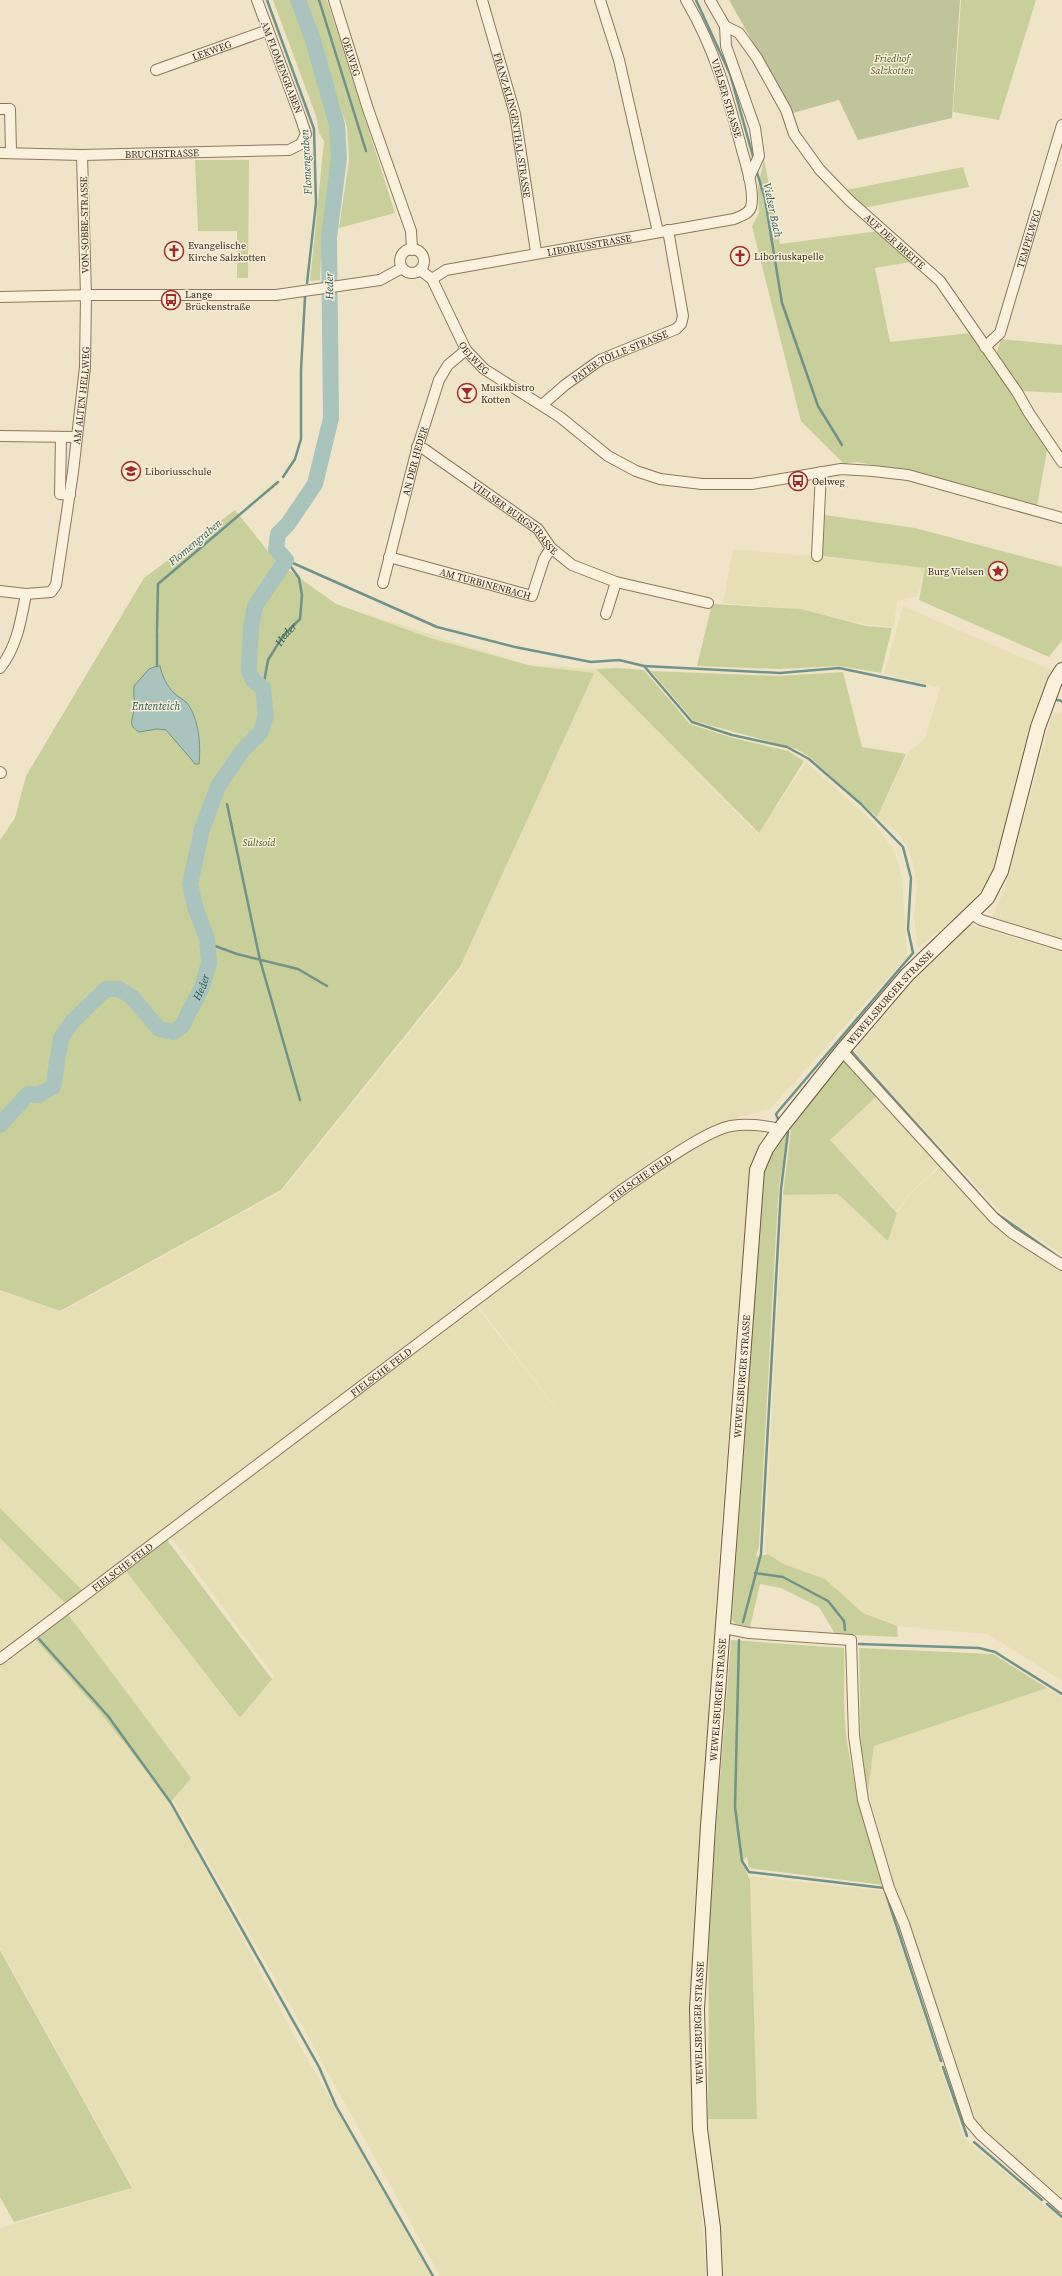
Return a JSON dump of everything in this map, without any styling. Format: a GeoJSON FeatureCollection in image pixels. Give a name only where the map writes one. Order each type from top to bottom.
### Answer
{"type":"FeatureCollection","features":[{"type":"Feature","properties":{"kind":"main road","name":"WEWELSBURGER STRASSE"},"geometry":{"type":"LineString","coordinates":[[715,2276],[713,2228],[700,2129],[697,2009],[708,1826],[724,1628],[757,1170],[766,1149],[780,1129],[842,1051],[907,975],[988,898],[1001,870],[1038,727],[1055,681],[1062,670]]}},
{"type":"Feature","properties":{"kind":"street","name":"AM FLOMENGRABEN"},"geometry":{"type":"LineString","coordinates":[[257,0],[306,134]]}},
{"type":"Feature","properties":{"kind":"street","name":"OELWEG"},"geometry":{"type":"LineString","coordinates":[[334,0],[368,109],[411,232],[412,250]]}},
{"type":"Feature","properties":{"kind":"street","name":"FRANZ-KLINGENTHAL-STRASSE"},"geometry":{"type":"LineString","coordinates":[[482,0],[515,114],[536,252]]}},
{"type":"Feature","properties":{"kind":"street"},"geometry":{"type":"LineString","coordinates":[[600,0],[619,60],[663,231]]}},
{"type":"Feature","properties":{"kind":"street","name":"VIELSER STRASSE"},"geometry":{"type":"LineString","coordinates":[[686,0],[711,46],[727,91],[750,175],[751,206],[748,213]]}},
{"type":"Feature","properties":{"kind":"street","name":"VIELSER STRASSE"},"geometry":{"type":"LineString","coordinates":[[710,0],[725,26],[726,46],[755,128],[759,156],[750,175]]}},
{"type":"Feature","properties":{"kind":"street","name":"AUF DER BREITE"},"geometry":{"type":"LineString","coordinates":[[725,26],[739,33],[757,58],[786,110],[794,134],[820,170],[850,201],[940,281],[1017,392],[1029,413],[1062,462]]}},
{"type":"Feature","properties":{"kind":"street","name":"LEKWEG"},"geometry":{"type":"LineString","coordinates":[[156,70],[268,30]]}},
{"type":"Feature","properties":{"kind":"street"},"geometry":{"type":"LineString","coordinates":[[0,109],[10,109],[11,152]]}},
{"type":"Feature","properties":{"kind":"street","name":"TEMPELWEG"},"geometry":{"type":"LineString","coordinates":[[985,347],[1000,333],[1062,125]]}},
{"type":"Feature","properties":{"kind":"street","name":"BRUCHSTRASSE"},"geometry":{"type":"LineString","coordinates":[[0,153],[11,152],[82,155],[288,150],[301,144],[306,134]]}},
{"type":"Feature","properties":{"kind":"street","name":"VON-SOBBE-STRASSE"},"geometry":{"type":"LineString","coordinates":[[82,155],[86,295]]}},
{"type":"Feature","properties":{"kind":"street","name":"LIBORIUSSTRASSE"},"geometry":{"type":"LineString","coordinates":[[432,279],[446,270],[536,252],[734,219],[748,213]]}},
{"type":"Feature","properties":{"kind":"street","name":"PATER-TÖLLE-STRASSE"},"geometry":{"type":"LineString","coordinates":[[542,405],[565,385],[600,360],[676,329],[681,324],[683,316],[663,231]]}},
{"type":"Feature","properties":{"kind":"street"},"geometry":{"type":"LineString","coordinates":[[412,250],[418,251],[423,257],[423,265],[420,270],[410,273],[402,268],[400,262],[406,251],[412,250]]}},
{"type":"Feature","properties":{"kind":"street"},"geometry":{"type":"LineString","coordinates":[[0,297],[86,295],[276,295],[380,280],[402,268]]}},
{"type":"Feature","properties":{"kind":"street","name":"OELWEG"},"geometry":{"type":"LineString","coordinates":[[420,270],[432,279],[466,350],[484,369],[542,405],[608,456],[636,471],[660,479],[702,484],[752,484],[841,469],[908,476],[1062,518]]}},
{"type":"Feature","properties":{"kind":"street","name":"AM ALTEN HELLWEG"},"geometry":{"type":"LineString","coordinates":[[26,594],[51,592],[56,585],[70,495],[85,367],[86,295]]}},
{"type":"Feature","properties":{"kind":"street","name":"AN DER HEDER"},"geometry":{"type":"LineString","coordinates":[[383,583],[417,447],[439,380],[448,365],[466,350]]}},
{"type":"Feature","properties":{"kind":"street"},"geometry":{"type":"LineString","coordinates":[[0,436],[76,437]]}},
{"type":"Feature","properties":{"kind":"street","name":"AM ALTEN HELLWEG"},"geometry":{"type":"LineString","coordinates":[[61,436],[60,494],[70,495]]}},
{"type":"Feature","properties":{"kind":"street","name":"VIELSER BURGSTRASSE"},"geometry":{"type":"LineString","coordinates":[[417,447],[424,449],[516,512],[538,529],[551,548],[572,565],[616,582],[708,603]]}},
{"type":"Feature","properties":{"kind":"street"},"geometry":{"type":"LineString","coordinates":[[817,556],[820,472]]}},
{"type":"Feature","properties":{"kind":"street","name":"AM TURBINENBACH"},"geometry":{"type":"LineString","coordinates":[[389,557],[532,596],[544,559],[551,548]]}},
{"type":"Feature","properties":{"kind":"street"},"geometry":{"type":"LineString","coordinates":[[606,614],[616,582]]}},
{"type":"Feature","properties":{"kind":"street"},"geometry":{"type":"LineString","coordinates":[[0,591],[26,594],[19,630],[6,661],[0,668]]}},
{"type":"Feature","properties":{"kind":"street"},"geometry":{"type":"LineString","coordinates":[[972,914],[981,920],[1062,944]]}},
{"type":"Feature","properties":{"kind":"street","name":"WEWELSBURGER STRASSE"},"geometry":{"type":"LineString","coordinates":[[842,1051],[994,1218],[1012,1233],[1062,1266]]}},
{"type":"Feature","properties":{"kind":"street","name":"FIELSCHE FELD"},"geometry":{"type":"LineString","coordinates":[[0,1659],[623,1188],[704,1137],[729,1126],[747,1124],[780,1129]]}},
{"type":"Feature","properties":{"kind":"street"},"geometry":{"type":"LineString","coordinates":[[724,1628],[749,1633],[851,1640],[854,1736],[863,1800],[889,1888],[906,1932],[969,2120],[974,2129],[1062,2207]]}},
{"type":"Feature","properties":{"kind":"shaded area"},"geometry":{"type":"Polygon","coordinates":[[[733,549],[925,568],[918,596],[897,601],[894,627],[867,625],[801,609],[723,603],[733,549]]]}},
{"type":"Feature","properties":{"kind":"shaded area"},"geometry":{"type":"Polygon","coordinates":[[[333,604],[528,665],[596,669],[758,834],[806,762],[874,823],[895,852],[902,878],[907,957],[770,1109],[743,1116],[702,1133],[620,1185],[82,1590],[0,1508],[0,1290],[61,1312],[282,1191],[463,966],[258,768],[333,604]]]}},
{"type":"Feature","properties":{"kind":"shaded area"},"geometry":{"type":"Polygon","coordinates":[[[903,606],[1051,670],[1031,731],[1003,839],[988,881],[966,909],[918,948],[914,917],[917,888],[914,866],[907,847],[898,833],[877,817],[908,753],[925,738],[940,688],[884,674],[903,606]]]}},
{"type":"Feature","properties":{"kind":"shaded area"},"geometry":{"type":"Polygon","coordinates":[[[1062,712],[1062,941],[991,920],[1005,887],[1052,715],[1062,712]]]}},
{"type":"Feature","properties":{"kind":"shaded area"},"geometry":{"type":"Polygon","coordinates":[[[968,924],[1062,952],[1062,1254],[1017,1225],[1000,1211],[854,1051],[911,983],[968,924]]]}},
{"type":"Feature","properties":{"kind":"shaded area"},"geometry":{"type":"Polygon","coordinates":[[[878,1095],[941,1164],[908,1195],[897,1211],[830,1140],[878,1095]]]}},
{"type":"Feature","properties":{"kind":"shaded area"},"geometry":{"type":"Polygon","coordinates":[[[747,1127],[765,1130],[749,1169],[719,1554],[691,2008],[695,2132],[706,2276],[440,2276],[309,2038],[173,1800],[191,1778],[67,1613],[125,1569],[240,1719],[274,1676],[171,1537],[476,1306],[579,1438],[477,1304],[626,1193],[705,1142],[730,1131],[747,1127]]]}},
{"type":"Feature","properties":{"kind":"shaded area"},"geometry":{"type":"Polygon","coordinates":[[[941,1166],[991,1222],[1010,1238],[1062,1271],[1062,1681],[988,1634],[897,1626],[863,1613],[825,1579],[783,1564],[765,1552],[783,1195],[838,1194],[888,1240],[897,1213],[909,1195],[941,1166]]]}},
{"type":"Feature","properties":{"kind":"shaded area"},"geometry":{"type":"Polygon","coordinates":[[[0,1538],[65,1603],[0,1652],[0,1538]]]}},
{"type":"Feature","properties":{"kind":"shaded area"},"geometry":{"type":"Polygon","coordinates":[[[34,1638],[98,1710],[171,1803],[296,2039],[431,2276],[0,2276],[0,2228],[133,2188],[0,1948],[0,1665],[34,1638]]]}},
{"type":"Feature","properties":{"kind":"shaded area"},"geometry":{"type":"Polygon","coordinates":[[[1047,1688],[1062,1697],[1062,2198],[985,2131],[975,2117],[892,1882],[868,1790],[874,1746],[1047,1688]]]}},
{"type":"Feature","properties":{"kind":"shaded area"},"geometry":{"type":"Polygon","coordinates":[[[749,1876],[883,1891],[964,2138],[1062,2220],[1062,2276],[721,2276],[708,2119],[757,2118],[749,1876]]]}},
{"type":"Feature","properties":{"kind":"green space"},"geometry":{"type":"Polygon","coordinates":[[[273,0],[291,0],[324,92],[329,111],[334,146],[322,238],[320,280],[310,281],[324,141],[319,133],[316,116],[273,0]]]}},
{"type":"Feature","properties":{"kind":"green space"},"geometry":{"type":"Polygon","coordinates":[[[304,0],[327,0],[395,213],[339,228],[349,160],[347,127],[304,0]]]}},
{"type":"Feature","properties":{"kind":"green space","name":"Friedhof Salzkotten"},"geometry":{"type":"Polygon","coordinates":[[[729,0],[960,0],[952,118],[858,140],[839,100],[793,113],[729,0]]]}},
{"type":"Feature","properties":{"kind":"green space"},"geometry":{"type":"Polygon","coordinates":[[[961,0],[1036,0],[999,120],[953,112],[961,0]]]}},
{"type":"Feature","properties":{"kind":"green space"},"geometry":{"type":"Polygon","coordinates":[[[764,159],[780,244],[878,231],[911,262],[875,268],[890,342],[970,333],[1048,445],[1037,506],[909,471],[856,462],[844,464],[801,421],[752,226],[759,213],[758,187],[764,159]]]}},
{"type":"Feature","properties":{"kind":"green space"},"geometry":{"type":"Polygon","coordinates":[[[195,160],[249,160],[248,278],[237,278],[237,231],[198,231],[195,160]]]}},
{"type":"Feature","properties":{"kind":"green space"},"geometry":{"type":"Polygon","coordinates":[[[963,167],[969,187],[864,208],[846,190],[963,167]]]}},
{"type":"Feature","properties":{"kind":"green space"},"geometry":{"type":"Polygon","coordinates":[[[1001,339],[1062,345],[1062,393],[1022,391],[996,354],[1001,339]]]}},
{"type":"Feature","properties":{"kind":"green space","name":"Sültsoid"},"geometry":{"type":"Polygon","coordinates":[[[235,510],[276,561],[336,604],[430,638],[532,666],[594,673],[460,967],[281,1190],[60,1311],[0,1290],[0,840],[15,818],[26,776],[144,578],[235,510]]]}},
{"type":"Feature","properties":{"kind":"green space"},"geometry":{"type":"Polygon","coordinates":[[[825,515],[915,528],[1062,567],[1062,640],[1049,657],[919,600],[925,568],[822,556],[825,515]]]}},
{"type":"Feature","properties":{"kind":"green space"},"geometry":{"type":"Polygon","coordinates":[[[712,604],[801,609],[866,626],[892,628],[881,673],[839,666],[780,669],[697,666],[712,604]]]}},
{"type":"Feature","properties":{"kind":"green space"},"geometry":{"type":"Polygon","coordinates":[[[619,668],[644,670],[690,724],[733,738],[788,751],[804,761],[759,833],[596,669],[619,668]]]}},
{"type":"Feature","properties":{"kind":"green space"},"geometry":{"type":"Polygon","coordinates":[[[651,671],[779,676],[843,672],[862,747],[906,754],[877,817],[811,758],[797,749],[694,721],[651,671]]]}},
{"type":"Feature","properties":{"kind":"green space"},"geometry":{"type":"Polygon","coordinates":[[[846,1061],[878,1095],[830,1140],[897,1213],[888,1241],[838,1194],[783,1195],[791,1130],[788,1127],[840,1062],[846,1061]]]}},
{"type":"Feature","properties":{"kind":"green space"},"geometry":{"type":"Polygon","coordinates":[[[784,1132],[787,1136],[779,1187],[759,1546],[756,1557],[768,1554],[783,1564],[825,1579],[863,1613],[897,1626],[898,1637],[835,1634],[819,1607],[781,1588],[760,1584],[750,1627],[736,1624],[732,1620],[763,1175],[774,1146],[784,1132]]]}},
{"type":"Feature","properties":{"kind":"green space"},"geometry":{"type":"Polygon","coordinates":[[[0,1508],[82,1590],[65,1603],[0,1538],[0,1508]]]}},
{"type":"Feature","properties":{"kind":"green space"},"geometry":{"type":"Polygon","coordinates":[[[167,1540],[272,1679],[240,1718],[126,1571],[167,1540]]]}},
{"type":"Feature","properties":{"kind":"green space"},"geometry":{"type":"Polygon","coordinates":[[[67,1613],[191,1778],[171,1802],[98,1710],[34,1638],[67,1613]]]}},
{"type":"Feature","properties":{"kind":"green space"},"geometry":{"type":"Polygon","coordinates":[[[731,1640],[844,1648],[846,1734],[849,1753],[872,1848],[884,1885],[749,1868],[747,1857],[742,1861],[750,1880],[757,2119],[708,2119],[709,1918],[731,1640]]]}},
{"type":"Feature","properties":{"kind":"green space"},"geometry":{"type":"Polygon","coordinates":[[[859,1648],[993,1654],[1047,1688],[874,1746],[868,1790],[861,1761],[859,1648]]]}},
{"type":"Feature","properties":{"kind":"green space"},"geometry":{"type":"Polygon","coordinates":[[[0,1950],[132,2188],[14,2222],[0,2197],[0,1950]]]}},
{"type":"Feature","properties":{"kind":"water","name":"Ententeich"},"geometry":{"type":"Polygon","coordinates":[[[160,666],[163,677],[169,687],[187,703],[191,709],[197,724],[200,749],[199,764],[195,764],[166,730],[157,729],[139,732],[133,727],[134,686],[149,669],[160,666]]]}},
{"type":"Feature","properties":{"kind":"waterway","name":"Flomengraben"},"geometry":{"type":"LineString","coordinates":[[267,0],[314,129],[316,203],[307,283]]}},
{"type":"Feature","properties":{"kind":"waterway","name":"Heder"},"geometry":{"type":"LineString","coordinates":[[0,1125],[28,1094],[38,1095],[53,1087],[61,1038],[72,1022],[106,989],[119,989],[132,997],[159,1029],[173,1032],[182,1026],[202,987],[209,963],[207,939],[196,910],[190,884],[202,829],[218,786],[243,750],[260,733],[266,716],[263,688],[253,680],[249,671],[251,627],[255,606],[286,560],[276,549],[278,534],[288,524],[315,484],[331,418],[329,238],[339,158],[337,125],[312,37],[298,0]]}},
{"type":"Feature","properties":{"kind":"waterway"},"geometry":{"type":"LineString","coordinates":[[319,0],[366,151]]}},
{"type":"Feature","properties":{"kind":"waterway","name":"Vielser Bach"},"geometry":{"type":"LineString","coordinates":[[696,0],[730,74],[754,160]]}},
{"type":"Feature","properties":{"kind":"waterway","name":"Vielser Bach"},"geometry":{"type":"LineString","coordinates":[[756,169],[765,199],[782,303],[818,406],[842,445]]}},
{"type":"Feature","properties":{"kind":"waterway","name":"Flomengraben"},"geometry":{"type":"LineString","coordinates":[[283,477],[295,459],[301,439],[301,370],[305,297]]}},
{"type":"Feature","properties":{"kind":"waterway","name":"Flomengraben"},"geometry":{"type":"LineString","coordinates":[[157,631],[158,584],[278,482]]}},
{"type":"Feature","properties":{"kind":"waterway"},"geometry":{"type":"LineString","coordinates":[[286,560],[437,627],[515,647],[591,662],[619,660],[644,666],[692,722],[732,735],[787,747],[809,759],[861,804],[903,847],[911,878],[908,929],[913,953],[776,1114],[778,1119]]}},
{"type":"Feature","properties":{"kind":"waterway","name":"Heder"},"geometry":{"type":"LineString","coordinates":[[263,688],[268,660],[283,636],[300,619],[302,595],[299,578],[286,560]]}},
{"type":"Feature","properties":{"kind":"waterway","name":"Flomengraben"},"geometry":{"type":"LineString","coordinates":[[157,633],[157,666]]}},
{"type":"Feature","properties":{"kind":"waterway"},"geometry":{"type":"LineString","coordinates":[[644,666],[780,673],[839,668],[925,686]]}},
{"type":"Feature","properties":{"kind":"waterway"},"geometry":{"type":"LineString","coordinates":[[1057,700],[1062,701]]}},
{"type":"Feature","properties":{"kind":"waterway"},"geometry":{"type":"LineString","coordinates":[[227,804],[260,960],[300,1100]]}},
{"type":"Feature","properties":{"kind":"waterway"},"geometry":{"type":"LineString","coordinates":[[207,943],[237,954],[298,969],[327,986]]}},
{"type":"Feature","properties":{"kind":"waterway"},"geometry":{"type":"LineString","coordinates":[[852,1052],[996,1213],[1060,1258]]}},
{"type":"Feature","properties":{"kind":"waterway"},"geometry":{"type":"LineString","coordinates":[[743,1622],[761,1554],[781,1189],[788,1132],[787,1129]]}},
{"type":"Feature","properties":{"kind":"waterway"},"geometry":{"type":"LineString","coordinates":[[755,1573],[783,1577],[828,1601],[844,1621],[845,1630]]}},
{"type":"Feature","properties":{"kind":"waterway"},"geometry":{"type":"LineString","coordinates":[[39,1639],[108,1716],[171,1803],[319,2067],[336,2106],[433,2276]]}},
{"type":"Feature","properties":{"kind":"waterway"},"geometry":{"type":"LineString","coordinates":[[739,1640],[735,1807],[742,1861],[749,1872],[884,1888],[941,2061]]}},
{"type":"Feature","properties":{"kind":"waterway"},"geometry":{"type":"LineString","coordinates":[[859,1644],[979,1648],[995,1652],[1062,1694]]}},
{"type":"Feature","properties":{"kind":"waterway"},"geometry":{"type":"LineString","coordinates":[[943,2067],[967,2136]]}},
{"type":"Feature","properties":{"kind":"waterway"},"geometry":{"type":"LineString","coordinates":[[974,2142],[1042,2200]]}},
{"type":"Feature","properties":{"kind":"waterway"},"geometry":{"type":"LineString","coordinates":[[1047,2204],[1062,2217]]}},
{"type":"Feature","properties":{"kind":"place","name":"Evangelische Kirche Salzkotten"},"geometry":{"type":"Point","coordinates":[174,251]}},
{"type":"Feature","properties":{"kind":"place","name":"Liboriuskapelle"},"geometry":{"type":"Point","coordinates":[740,256]}},
{"type":"Feature","properties":{"kind":"place","name":"Lange Brückenstraße"},"geometry":{"type":"Point","coordinates":[171,300]}},
{"type":"Feature","properties":{"kind":"place","name":"Musikbistro Kotten"},"geometry":{"type":"Point","coordinates":[467,393]}},
{"type":"Feature","properties":{"kind":"place","name":"Liboriusschule"},"geometry":{"type":"Point","coordinates":[131,471]}},
{"type":"Feature","properties":{"kind":"place","name":"Oelweg"},"geometry":{"type":"Point","coordinates":[798,481]}},
{"type":"Feature","properties":{"kind":"place","name":"Burg Vielsen"},"geometry":{"type":"Point","coordinates":[998,571]}}]}
